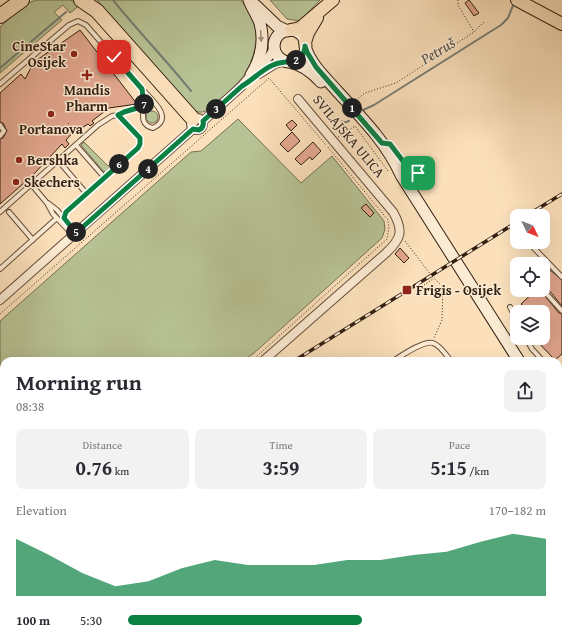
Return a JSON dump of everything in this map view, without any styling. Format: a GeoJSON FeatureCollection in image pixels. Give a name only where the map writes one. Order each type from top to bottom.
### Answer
{"type":"FeatureCollection","features":[{"type":"Feature","properties":{"kind":"highway"},"geometry":{"type":"LineString","coordinates":[[0,11],[12,0]]}},
{"type":"Feature","properties":{"kind":"highway"},"geometry":{"type":"LineString","coordinates":[[0,16],[22,0]]}},
{"type":"Feature","properties":{"kind":"highway"},"geometry":{"type":"LineString","coordinates":[[81,0],[94,6],[196,123]]}},
{"type":"Feature","properties":{"kind":"main road"},"geometry":{"type":"LineString","coordinates":[[250,0],[277,26],[300,34],[305,44]]}},
{"type":"Feature","properties":{"kind":"main road"},"geometry":{"type":"LineString","coordinates":[[250,0],[260,22],[262,36],[261,54],[251,75]]}},
{"type":"Feature","properties":{"kind":"main road"},"geometry":{"type":"LineString","coordinates":[[265,16],[274,30],[278,57],[287,61],[298,60],[304,52],[305,44],[311,28],[331,2]]}},
{"type":"Feature","properties":{"kind":"main road"},"geometry":{"type":"LineString","coordinates":[[275,43],[282,32],[300,28],[331,2]]}},
{"type":"Feature","properties":{"kind":"main road"},"geometry":{"type":"LineString","coordinates":[[520,2],[562,24]]}},
{"type":"Feature","properties":{"kind":"main road","name":"SVILAJSKA ULICA"},"geometry":{"type":"LineString","coordinates":[[305,44],[307,52],[316,67],[385,146],[401,175],[516,357]]}},
{"type":"Feature","properties":{"kind":"main road","name":"SVILAJSKA ULICA"},"geometry":{"type":"LineString","coordinates":[[287,61],[301,66],[317,78],[364,131],[387,161],[401,175]]}},
{"type":"Feature","properties":{"kind":"street"},"geometry":{"type":"LineString","coordinates":[[0,300],[75,234],[196,123],[242,86],[270,56],[275,43]]}},
{"type":"Feature","properties":{"kind":"street"},"geometry":{"type":"LineString","coordinates":[[242,86],[267,68],[287,61]]}},
{"type":"Feature","properties":{"kind":"street","name":"SVILAJSKA ULICA"},"geometry":{"type":"LineString","coordinates":[[298,99],[330,142],[393,212],[400,226],[400,234]]}},
{"type":"Feature","properties":{"kind":"street"},"geometry":{"type":"LineString","coordinates":[[268,357],[386,253],[398,241],[400,234]]}},
{"type":"Feature","properties":{"kind":"lane"},"geometry":{"type":"LineString","coordinates":[[0,84],[69,25],[78,21],[86,25],[160,109],[162,115],[160,123],[153,128],[148,127],[143,122],[142,114],[144,106],[142,89]]}},
{"type":"Feature","properties":{"kind":"lane"},"geometry":{"type":"LineString","coordinates":[[0,212],[103,122],[112,116],[144,106]]}},
{"type":"Feature","properties":{"kind":"lane"},"geometry":{"type":"LineString","coordinates":[[64,218],[66,212],[72,205],[138,148],[140,138],[118,115]]}},
{"type":"Feature","properties":{"kind":"lane"},"geometry":{"type":"LineString","coordinates":[[0,126],[4,131],[0,136]]}},
{"type":"Feature","properties":{"kind":"lane"},"geometry":{"type":"LineString","coordinates":[[76,144],[104,177]]}},
{"type":"Feature","properties":{"kind":"lane"},"geometry":{"type":"LineString","coordinates":[[62,165],[86,193]]}},
{"type":"Feature","properties":{"kind":"lane"},"geometry":{"type":"LineString","coordinates":[[31,184],[57,218],[75,234]]}},
{"type":"Feature","properties":{"kind":"lane"},"geometry":{"type":"LineString","coordinates":[[47,203],[54,207],[64,218],[75,234]]}},
{"type":"Feature","properties":{"kind":"lane"},"geometry":{"type":"LineString","coordinates":[[9,212],[33,240]]}},
{"type":"Feature","properties":{"kind":"lane"},"geometry":{"type":"LineString","coordinates":[[0,269],[57,218]]}},
{"type":"Feature","properties":{"kind":"lane"},"geometry":{"type":"LineString","coordinates":[[535,249],[562,277]]}},
{"type":"Feature","properties":{"kind":"lane"},"geometry":{"type":"LineString","coordinates":[[549,297],[562,311]]}},
{"type":"Feature","properties":{"kind":"lane"},"geometry":{"type":"LineString","coordinates":[[400,357],[424,344],[432,342],[439,347],[448,357]]}},
{"type":"Feature","properties":{"kind":"lane"},"geometry":{"type":"LineString","coordinates":[[530,345],[539,357]]}},
{"type":"Feature","properties":{"kind":"path"},"geometry":{"type":"LineString","coordinates":[[458,0],[458,5],[474,32]]}},
{"type":"Feature","properties":{"kind":"path"},"geometry":{"type":"LineString","coordinates":[[350,105],[365,93],[396,82],[474,32],[484,22]]}},
{"type":"Feature","properties":{"kind":"path"},"geometry":{"type":"LineString","coordinates":[[0,314],[269,78],[330,142],[388,220],[389,226],[387,239],[256,357]]}},
{"type":"Feature","properties":{"kind":"path"},"geometry":{"type":"LineString","coordinates":[[68,123],[79,136]]}},
{"type":"Feature","properties":{"kind":"path"},"geometry":{"type":"LineString","coordinates":[[330,142],[355,126]]}},
{"type":"Feature","properties":{"kind":"path"},"geometry":{"type":"LineString","coordinates":[[403,161],[412,173],[418,173],[434,162]]}},
{"type":"Feature","properties":{"kind":"path"},"geometry":{"type":"LineString","coordinates":[[400,234],[434,279],[443,287],[442,320],[432,342]]}},
{"type":"Feature","properties":{"kind":"path"},"geometry":{"type":"LineString","coordinates":[[424,285],[434,279]]}},
{"type":"Feature","properties":{"kind":"green space"},"geometry":{"type":"Polygon","coordinates":[[[36,0],[70,0],[81,4],[70,13],[63,5],[54,12],[62,20],[0,73],[0,27],[25,4],[36,0]]]}},
{"type":"Feature","properties":{"kind":"green space"},"geometry":{"type":"Polygon","coordinates":[[[97,0],[241,0],[255,24],[256,44],[252,59],[243,77],[231,90],[209,109],[203,112],[195,111],[97,0]]]}},
{"type":"Feature","properties":{"kind":"green space"},"geometry":{"type":"Polygon","coordinates":[[[270,0],[320,0],[300,21],[287,19],[270,0]]]}},
{"type":"Feature","properties":{"kind":"green space"},"geometry":{"type":"Polygon","coordinates":[[[154,111],[157,112],[157,122],[150,123],[147,122],[146,115],[147,112],[154,111]]]}},
{"type":"Feature","properties":{"kind":"green space"},"geometry":{"type":"Polygon","coordinates":[[[238,119],[301,183],[332,156],[384,221],[385,229],[382,238],[248,357],[0,357],[0,321],[191,152],[201,151],[238,119]]]}},
{"type":"Feature","properties":{"kind":"green space"},"geometry":{"type":"Polygon","coordinates":[[[84,142],[108,166],[112,163],[113,166],[106,172],[103,171],[81,145],[84,142]]]}},
{"type":"Feature","properties":{"kind":"building"},"geometry":{"type":"Polygon","coordinates":[[[469,0],[479,13],[474,16],[465,3],[469,0]]]}},
{"type":"Feature","properties":{"kind":"building","name":"Portanova"},"geometry":{"type":"Polygon","coordinates":[[[80,30],[137,104],[109,108],[92,121],[94,123],[90,126],[88,124],[80,129],[78,127],[66,140],[69,144],[65,148],[62,144],[32,176],[0,204],[0,139],[3,138],[7,131],[3,123],[0,122],[0,93],[21,74],[25,79],[34,62],[80,30]]]}},
{"type":"Feature","properties":{"kind":"building"},"geometry":{"type":"Polygon","coordinates":[[[292,120],[297,125],[291,131],[286,125],[292,120]]]}},
{"type":"Feature","properties":{"kind":"building"},"geometry":{"type":"Polygon","coordinates":[[[292,132],[300,141],[288,152],[280,144],[292,132]]]}},
{"type":"Feature","properties":{"kind":"building"},"geometry":{"type":"Polygon","coordinates":[[[313,142],[321,151],[312,160],[310,157],[301,165],[295,159],[313,142]]]}},
{"type":"Feature","properties":{"kind":"building"},"geometry":{"type":"Polygon","coordinates":[[[366,204],[374,213],[370,217],[361,208],[366,204]]]}},
{"type":"Feature","properties":{"kind":"building"},"geometry":{"type":"Polygon","coordinates":[[[400,248],[409,258],[404,263],[395,254],[400,248]]]}},
{"type":"Feature","properties":{"kind":"building"},"geometry":{"type":"Polygon","coordinates":[[[550,270],[562,280],[562,306],[550,291],[550,270]]]}},
{"type":"Feature","properties":{"kind":"building"},"geometry":{"type":"Polygon","coordinates":[[[528,297],[546,297],[559,313],[562,314],[562,354],[558,357],[552,357],[541,345],[550,345],[550,305],[521,304],[528,297]]]}},
{"type":"Feature","properties":{"kind":"waterway","name":"Petruš"},"geometry":{"type":"LineString","coordinates":[[113,0],[191,91]]}},
{"type":"Feature","properties":{"kind":"waterway","name":"Petruš"},"geometry":{"type":"LineString","coordinates":[[361,111],[374,105],[501,25],[508,18],[514,3]]}},
{"type":"Feature","properties":{"kind":"waterway","name":"Petruš"},"geometry":{"type":"LineString","coordinates":[[0,68],[66,12]]}},
{"type":"Feature","properties":{"kind":"waterway","name":"Petruš"},"geometry":{"type":"LineString","coordinates":[[342,121],[343,123],[349,121]]}},
{"type":"Feature","properties":{"kind":"railway"},"geometry":{"type":"LineString","coordinates":[[537,209],[562,194]]}},
{"type":"Feature","properties":{"kind":"railway"},"geometry":{"type":"LineString","coordinates":[[300,357],[510,226]]}},
{"type":"Feature","properties":{"kind":"place","name":"CineStar Osijek"},"geometry":{"type":"Point","coordinates":[74,54]}},
{"type":"Feature","properties":{"kind":"place","name":"Mandis Pharm"},"geometry":{"type":"Point","coordinates":[87,75]}},
{"type":"Feature","properties":{"kind":"place","name":"Portanova"},"geometry":{"type":"Point","coordinates":[51,114]}},
{"type":"Feature","properties":{"kind":"place","name":"Bershka"},"geometry":{"type":"Point","coordinates":[19,160]}},
{"type":"Feature","properties":{"kind":"place","name":"Skechers"},"geometry":{"type":"Point","coordinates":[16,182]}},
{"type":"Feature","properties":{"kind":"place","name":"Frigis - Osijek"},"geometry":{"type":"Point","coordinates":[407,290]}},
{"type":"Feature","properties":{"kind":"route"},"geometry":{"type":"LineString","coordinates":[[114,57],[142,89],[144,106],[134,108],[118,115],[140,138],[140,146],[68,209],[64,218],[76,233],[193,129],[199,130],[202,128],[204,124],[203,121],[242,86],[275,64],[298,60],[304,52],[305,46],[316,67],[382,143],[390,144],[412,173],[418,173]]}}]}
